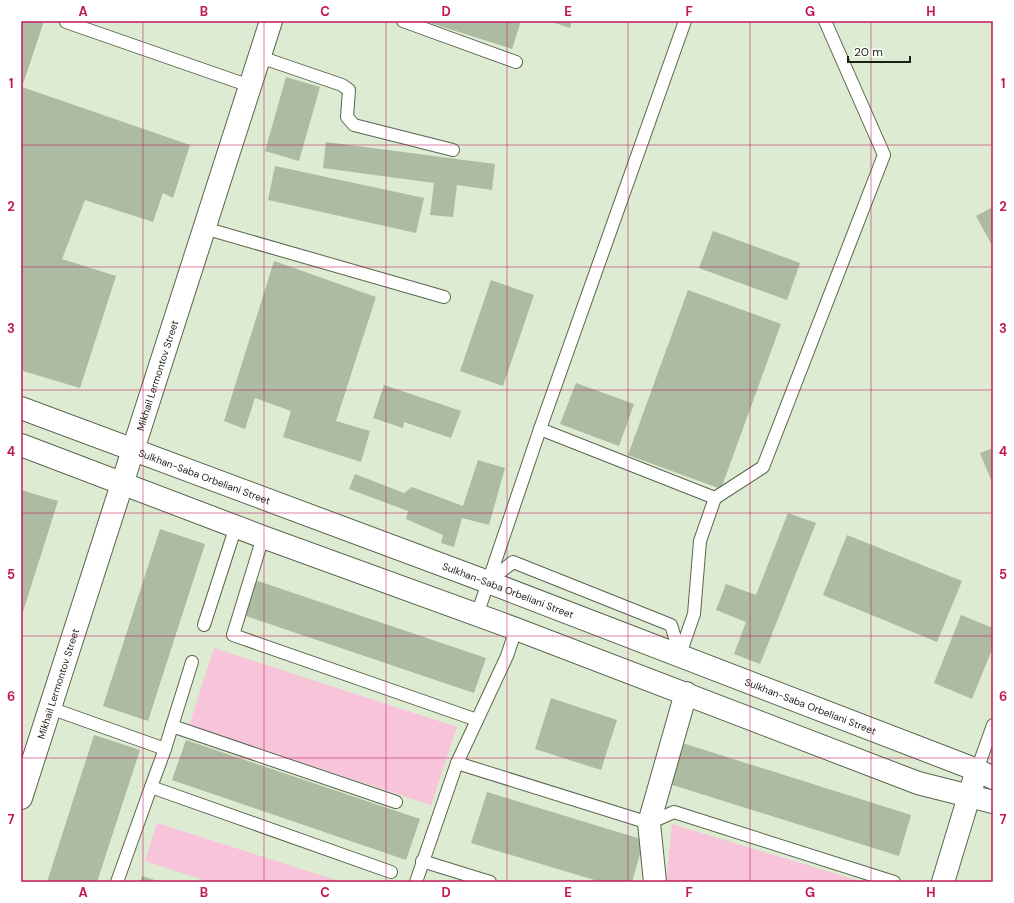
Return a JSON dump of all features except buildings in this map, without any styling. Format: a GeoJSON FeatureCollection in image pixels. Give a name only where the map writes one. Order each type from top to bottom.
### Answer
{"type":"FeatureCollection","features":[{"type":"Feature","properties":{"kind":"street","name":"Mikhail Lermontov Street"},"geometry":{"type":"LineString","coordinates":[[21,798],[271,21]]}},
{"type":"Feature","properties":{"kind":"street","name":"Sulkhan-Saba Orbeliani Street"},"geometry":{"type":"LineString","coordinates":[[21,408],[680,654],[985,774]]}},
{"type":"Feature","properties":{"kind":"street"},"geometry":{"type":"LineString","coordinates":[[21,445],[122,482],[263,537],[516,629],[686,693],[918,783],[993,802]]}},
{"type":"Feature","properties":{"kind":"street"},"geometry":{"type":"LineString","coordinates":[[655,882],[650,823],[686,693]]}},
{"type":"Feature","properties":{"kind":"street"},"geometry":{"type":"LineString","coordinates":[[943,882],[970,797],[985,774]]}},
{"type":"Feature","properties":{"kind":"lane"},"geometry":{"type":"LineString","coordinates":[[402,21],[516,62]]}},
{"type":"Feature","properties":{"kind":"lane"},"geometry":{"type":"LineString","coordinates":[[477,615],[540,429],[685,21]]}},
{"type":"Feature","properties":{"kind":"lane"},"geometry":{"type":"LineString","coordinates":[[680,654],[694,614],[700,541],[715,498],[763,467],[884,155],[825,21]]}},
{"type":"Feature","properties":{"kind":"lane"},"geometry":{"type":"LineString","coordinates":[[66,22],[250,86]]}},
{"type":"Feature","properties":{"kind":"lane"},"geometry":{"type":"LineString","coordinates":[[260,57],[342,85],[349,90],[347,117],[354,125],[453,150]]}},
{"type":"Feature","properties":{"kind":"lane"},"geometry":{"type":"LineString","coordinates":[[204,228],[444,297]]}},
{"type":"Feature","properties":{"kind":"lane"},"geometry":{"type":"LineString","coordinates":[[540,429],[715,498]]}},
{"type":"Feature","properties":{"kind":"lane"},"geometry":{"type":"LineString","coordinates":[[204,625],[236,526]]}},
{"type":"Feature","properties":{"kind":"lane"},"geometry":{"type":"LineString","coordinates":[[263,537],[233,635],[477,720]]}},
{"type":"Feature","properties":{"kind":"lane"},"geometry":{"type":"LineString","coordinates":[[416,882],[457,763],[507,656],[516,629]]}},
{"type":"Feature","properties":{"kind":"lane"},"geometry":{"type":"LineString","coordinates":[[117,882],[172,726],[192,662]]}},
{"type":"Feature","properties":{"kind":"lane"},"geometry":{"type":"LineString","coordinates":[[50,708],[164,749]]}},
{"type":"Feature","properties":{"kind":"lane"},"geometry":{"type":"LineString","coordinates":[[985,774],[993,725]]}},
{"type":"Feature","properties":{"kind":"lane"},"geometry":{"type":"LineString","coordinates":[[172,726],[396,802]]}},
{"type":"Feature","properties":{"kind":"lane"},"geometry":{"type":"LineString","coordinates":[[457,763],[650,823],[674,812],[894,882]]}},
{"type":"Feature","properties":{"kind":"lane"},"geometry":{"type":"LineString","coordinates":[[151,787],[391,872]]}},
{"type":"Feature","properties":{"kind":"lane"},"geometry":{"type":"LineString","coordinates":[[422,862],[490,882]]}},
{"type":"Feature","properties":{"kind":"shaded area"},"geometry":{"type":"Polygon","coordinates":[[[214,648],[457,727],[431,805],[189,726],[214,648]]]}},
{"type":"Feature","properties":{"kind":"shaded area"},"geometry":{"type":"Polygon","coordinates":[[[157,823],[342,882],[210,882],[145,861],[157,823]]]}},
{"type":"Feature","properties":{"kind":"shaded area"},"geometry":{"type":"Polygon","coordinates":[[[672,824],[863,882],[666,882],[672,824]]]}}]}
